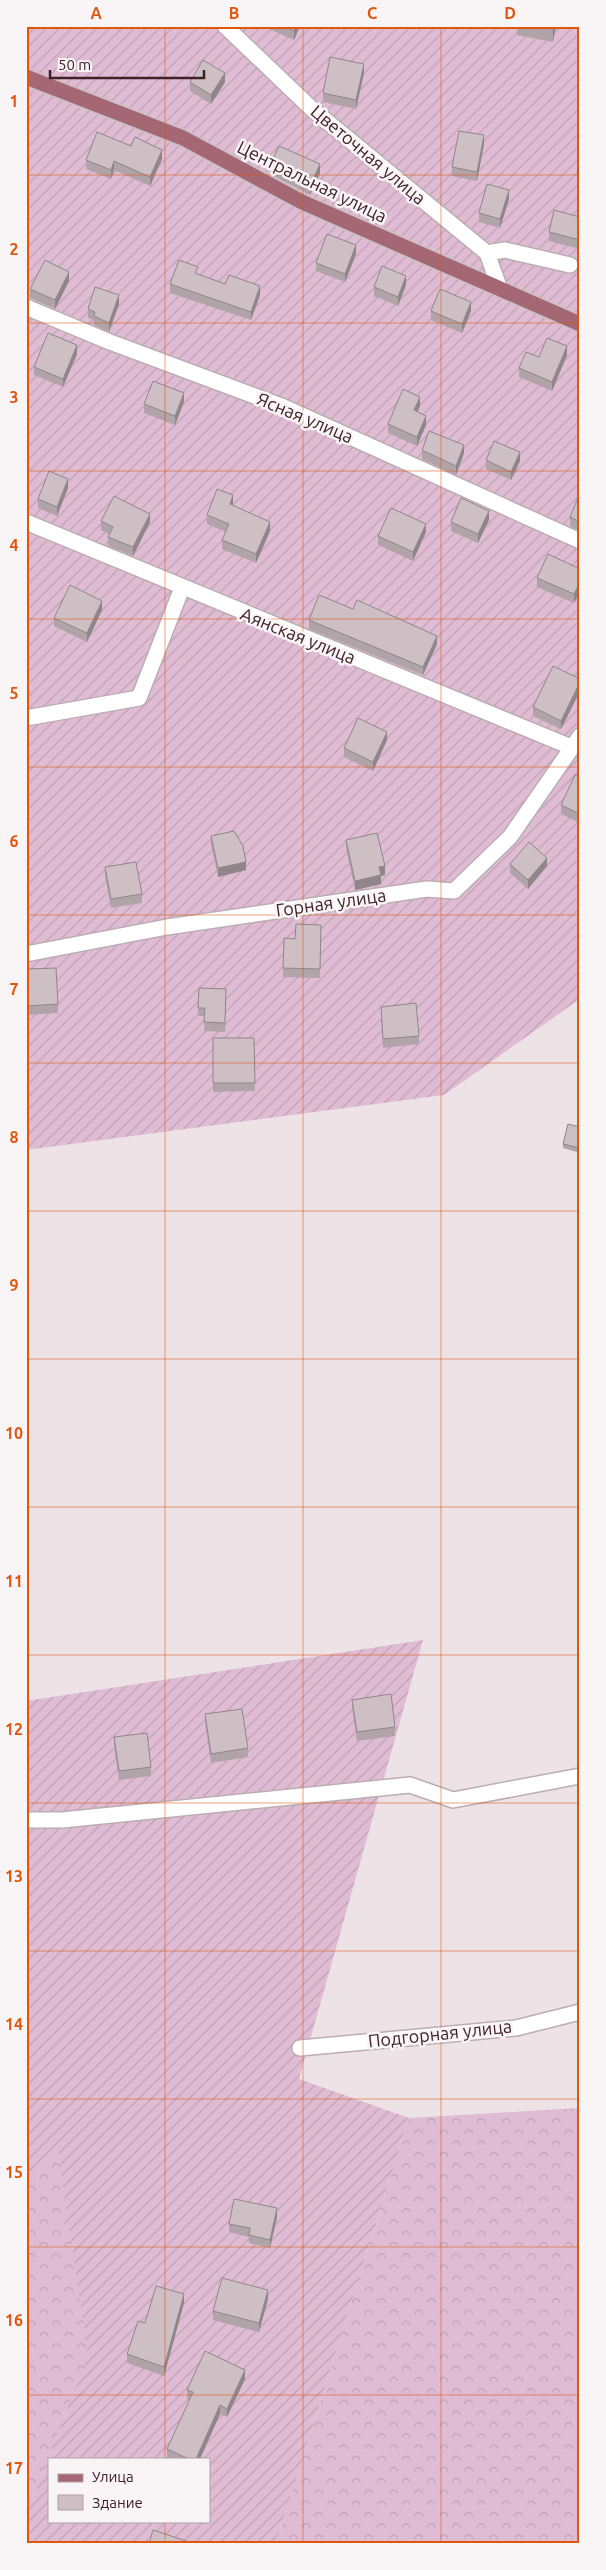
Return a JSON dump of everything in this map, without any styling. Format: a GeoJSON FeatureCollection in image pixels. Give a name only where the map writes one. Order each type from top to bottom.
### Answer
{"type":"FeatureCollection","features":[{"type":"Feature","properties":{"kind":"main road","name":"Центральная улица"},"geometry":{"type":"LineString","coordinates":[[26,77],[183,138],[302,202],[580,324]]}},
{"type":"Feature","properties":{"kind":"street","name":"Цветочная улица"},"geometry":{"type":"LineString","coordinates":[[225,26],[312,109],[488,253]]}},
{"type":"Feature","properties":{"kind":"street"},"geometry":{"type":"LineString","coordinates":[[500,289],[488,253],[505,250],[570,265]]}},
{"type":"Feature","properties":{"kind":"street","name":"Ясная улица"},"geometry":{"type":"LineString","coordinates":[[26,307],[110,342],[284,407],[580,541]]}},
{"type":"Feature","properties":{"kind":"street","name":"Аянская улица"},"geometry":{"type":"LineString","coordinates":[[26,522],[182,588],[575,742]]}},
{"type":"Feature","properties":{"kind":"street"},"geometry":{"type":"LineString","coordinates":[[26,718],[140,698],[182,588]]}},
{"type":"Feature","properties":{"kind":"street","name":"Горная улица"},"geometry":{"type":"LineString","coordinates":[[26,954],[167,927],[427,890],[454,891],[510,837],[575,742]]}},
{"type":"Feature","properties":{"kind":"street"},"geometry":{"type":"LineString","coordinates":[[26,1820],[62,1820],[410,1786],[453,1800],[580,1776]]}},
{"type":"Feature","properties":{"kind":"street","name":"Подгорная улица"},"geometry":{"type":"LineString","coordinates":[[300,2048],[516,2028],[580,2012]]}},
{"type":"Feature","properties":{"kind":"green space"},"geometry":{"type":"Polygon","coordinates":[[[26,26],[580,26],[580,999],[444,1095],[26,1150],[26,26]]]}},
{"type":"Feature","properties":{"kind":"green space"},"geometry":{"type":"Polygon","coordinates":[[[423,1640],[299,2079],[409,2118],[276,2544],[26,2544],[26,2515],[48,2458],[48,2522],[210,2522],[210,2458],[48,2458],[88,2355],[57,2146],[26,2187],[26,1701],[423,1640]]]}},
{"type":"Feature","properties":{"kind":"green space"},"geometry":{"type":"Polygon","coordinates":[[[580,2108],[580,2544],[276,2544],[409,2118],[580,2108]]]}},
{"type":"Feature","properties":{"kind":"green space"},"geometry":{"type":"Polygon","coordinates":[[[57,2145],[89,2355],[26,2515],[26,2187],[57,2145]]]}},
{"type":"Feature","properties":{"kind":"building"},"geometry":{"type":"Polygon","coordinates":[[[283,26],[296,26],[294,31],[283,26]]]}},
{"type":"Feature","properties":{"kind":"building"},"geometry":{"type":"Polygon","coordinates":[[[538,26],[554,26],[553,29],[538,26]]]}},
{"type":"Feature","properties":{"kind":"building"},"geometry":{"type":"Polygon","coordinates":[[[330,57],[364,64],[356,100],[323,93],[330,57]]]}},
{"type":"Feature","properties":{"kind":"building"},"geometry":{"type":"Polygon","coordinates":[[[203,60],[225,73],[211,95],[190,82],[203,60]]]}},
{"type":"Feature","properties":{"kind":"building"},"geometry":{"type":"Polygon","coordinates":[[[459,131],[484,135],[477,172],[452,167],[459,131]]]}},
{"type":"Feature","properties":{"kind":"building"},"geometry":{"type":"Polygon","coordinates":[[[97,132],[131,146],[135,137],[162,150],[150,177],[114,161],[111,170],[86,160],[97,132]]]}},
{"type":"Feature","properties":{"kind":"building"},"geometry":{"type":"Polygon","coordinates":[[[279,146],[320,164],[310,186],[270,165],[279,146]]]}},
{"type":"Feature","properties":{"kind":"building"},"geometry":{"type":"Polygon","coordinates":[[[487,184],[509,190],[500,219],[479,213],[487,184]]]}},
{"type":"Feature","properties":{"kind":"building"},"geometry":{"type":"Polygon","coordinates":[[[554,210],[580,217],[580,240],[549,232],[554,210]]]}},
{"type":"Feature","properties":{"kind":"building"},"geometry":{"type":"Polygon","coordinates":[[[327,234],[356,245],[345,274],[316,263],[327,234]]]}},
{"type":"Feature","properties":{"kind":"building"},"geometry":{"type":"Polygon","coordinates":[[[45,260],[69,272],[55,300],[30,289],[45,260]]]}},
{"type":"Feature","properties":{"kind":"building"},"geometry":{"type":"Polygon","coordinates":[[[179,260],[198,267],[195,273],[225,284],[229,275],[260,286],[251,312],[170,284],[179,260]]]}},
{"type":"Feature","properties":{"kind":"building"},"geometry":{"type":"Polygon","coordinates":[[[382,266],[406,276],[398,297],[374,287],[382,266]]]}},
{"type":"Feature","properties":{"kind":"building"},"geometry":{"type":"Polygon","coordinates":[[[95,287],[119,295],[109,323],[94,316],[95,312],[88,309],[95,287]]]}},
{"type":"Feature","properties":{"kind":"building"},"geometry":{"type":"Polygon","coordinates":[[[440,289],[471,302],[462,324],[431,311],[440,289]]]}},
{"type":"Feature","properties":{"kind":"building"},"geometry":{"type":"Polygon","coordinates":[[[48,333],[77,345],[63,379],[34,367],[48,333]]]}},
{"type":"Feature","properties":{"kind":"building"},"geometry":{"type":"Polygon","coordinates":[[[547,338],[567,346],[552,382],[519,368],[526,352],[539,357],[547,338]]]}},
{"type":"Feature","properties":{"kind":"building"},"geometry":{"type":"Polygon","coordinates":[[[153,381],[184,393],[175,416],[144,404],[153,381]]]}},
{"type":"Feature","properties":{"kind":"building"},"geometry":{"type":"Polygon","coordinates":[[[403,389],[420,397],[414,410],[426,416],[417,437],[388,424],[403,389]]]}},
{"type":"Feature","properties":{"kind":"building"},"geometry":{"type":"Polygon","coordinates":[[[429,431],[464,445],[456,466],[422,450],[429,431]]]}},
{"type":"Feature","properties":{"kind":"building"},"geometry":{"type":"Polygon","coordinates":[[[494,441],[520,452],[511,472],[486,460],[494,441]]]}},
{"type":"Feature","properties":{"kind":"building"},"geometry":{"type":"Polygon","coordinates":[[[49,471],[68,479],[57,507],[38,499],[49,471]]]}},
{"type":"Feature","properties":{"kind":"building"},"geometry":{"type":"Polygon","coordinates":[[[217,489],[233,495],[230,504],[270,522],[256,554],[222,540],[229,524],[207,515],[217,489]]]}},
{"type":"Feature","properties":{"kind":"building"},"geometry":{"type":"Polygon","coordinates":[[[580,493],[580,522],[570,517],[580,493]]]}},
{"type":"Feature","properties":{"kind":"building"},"geometry":{"type":"Polygon","coordinates":[[[114,496],[150,514],[133,547],[108,537],[113,527],[101,521],[114,496]]]}},
{"type":"Feature","properties":{"kind":"building"},"geometry":{"type":"Polygon","coordinates":[[[461,498],[489,511],[478,534],[451,522],[461,498]]]}},
{"type":"Feature","properties":{"kind":"building"},"geometry":{"type":"Polygon","coordinates":[[[391,508],[426,524],[413,552],[378,536],[391,508]]]}},
{"type":"Feature","properties":{"kind":"building"},"geometry":{"type":"Polygon","coordinates":[[[548,554],[580,569],[580,582],[574,594],[537,578],[548,554]]]}},
{"type":"Feature","properties":{"kind":"building"},"geometry":{"type":"Polygon","coordinates":[[[70,585],[102,601],[87,633],[54,618],[70,585]]]}},
{"type":"Feature","properties":{"kind":"building"},"geometry":{"type":"Polygon","coordinates":[[[319,595],[353,609],[357,600],[437,636],[423,667],[309,620],[319,595]]]}},
{"type":"Feature","properties":{"kind":"building"},"geometry":{"type":"Polygon","coordinates":[[[553,666],[580,679],[561,721],[533,707],[553,666]]]}},
{"type":"Feature","properties":{"kind":"building"},"geometry":{"type":"Polygon","coordinates":[[[358,718],[387,732],[373,762],[344,748],[358,718]]]}},
{"type":"Feature","properties":{"kind":"building"},"geometry":{"type":"Polygon","coordinates":[[[26,752],[28,767],[26,768],[26,752]]]}},
{"type":"Feature","properties":{"kind":"building"},"geometry":{"type":"Polygon","coordinates":[[[575,775],[580,777],[580,814],[561,805],[575,775]]]}},
{"type":"Feature","properties":{"kind":"building"},"geometry":{"type":"Polygon","coordinates":[[[234,831],[243,846],[246,862],[218,868],[211,836],[234,831]]]}},
{"type":"Feature","properties":{"kind":"building"},"geometry":{"type":"Polygon","coordinates":[[[377,833],[385,866],[379,867],[381,875],[355,881],[346,840],[377,833]]]}},
{"type":"Feature","properties":{"kind":"building"},"geometry":{"type":"Polygon","coordinates":[[[529,842],[547,858],[528,880],[510,864],[529,842]]]}},
{"type":"Feature","properties":{"kind":"building"},"geometry":{"type":"Polygon","coordinates":[[[136,862],[142,894],[111,899],[105,867],[136,862]]]}},
{"type":"Feature","properties":{"kind":"building"},"geometry":{"type":"Polygon","coordinates":[[[296,924],[321,925],[320,969],[283,968],[284,938],[295,939],[296,924]]]}},
{"type":"Feature","properties":{"kind":"building"},"geometry":{"type":"Polygon","coordinates":[[[56,968],[58,1004],[26,1006],[26,969],[56,968]]]}},
{"type":"Feature","properties":{"kind":"building"},"geometry":{"type":"Polygon","coordinates":[[[199,988],[226,989],[225,1023],[204,1022],[205,1008],[198,1008],[199,988]]]}},
{"type":"Feature","properties":{"kind":"building"},"geometry":{"type":"Polygon","coordinates":[[[416,1003],[419,1036],[383,1039],[381,1007],[416,1003]]]}},
{"type":"Feature","properties":{"kind":"building"},"geometry":{"type":"Polygon","coordinates":[[[213,1038],[254,1038],[255,1083],[213,1083],[213,1038]]]}},
{"type":"Feature","properties":{"kind":"building"},"geometry":{"type":"Polygon","coordinates":[[[568,1124],[580,1127],[580,1148],[563,1144],[568,1124]]]}},
{"type":"Feature","properties":{"kind":"building"},"geometry":{"type":"Polygon","coordinates":[[[391,1694],[395,1727],[357,1732],[352,1700],[391,1694]]]}},
{"type":"Feature","properties":{"kind":"building"},"geometry":{"type":"Polygon","coordinates":[[[242,1709],[248,1748],[211,1754],[205,1714],[242,1709]]]}},
{"type":"Feature","properties":{"kind":"building"},"geometry":{"type":"Polygon","coordinates":[[[147,1733],[151,1767],[119,1771],[114,1737],[147,1733]]]}},
{"type":"Feature","properties":{"kind":"building"},"geometry":{"type":"Polygon","coordinates":[[[234,2199],[277,2208],[270,2240],[249,2235],[250,2228],[229,2224],[234,2199]]]}},
{"type":"Feature","properties":{"kind":"building"},"geometry":{"type":"Polygon","coordinates":[[[222,2278],[268,2290],[259,2323],[213,2311],[222,2278]]]}},
{"type":"Feature","properties":{"kind":"building"},"geometry":{"type":"Polygon","coordinates":[[[156,2286],[184,2294],[164,2367],[127,2354],[138,2321],[145,2323],[156,2286]]]}},
{"type":"Feature","properties":{"kind":"building"},"geometry":{"type":"Polygon","coordinates":[[[205,2351],[245,2370],[227,2409],[220,2405],[196,2458],[187,2458],[167,2449],[193,2392],[187,2390],[205,2351]]]}},
{"type":"Feature","properties":{"kind":"building"},"geometry":{"type":"Polygon","coordinates":[[[153,2530],[195,2544],[149,2544],[153,2530]]]}}]}
